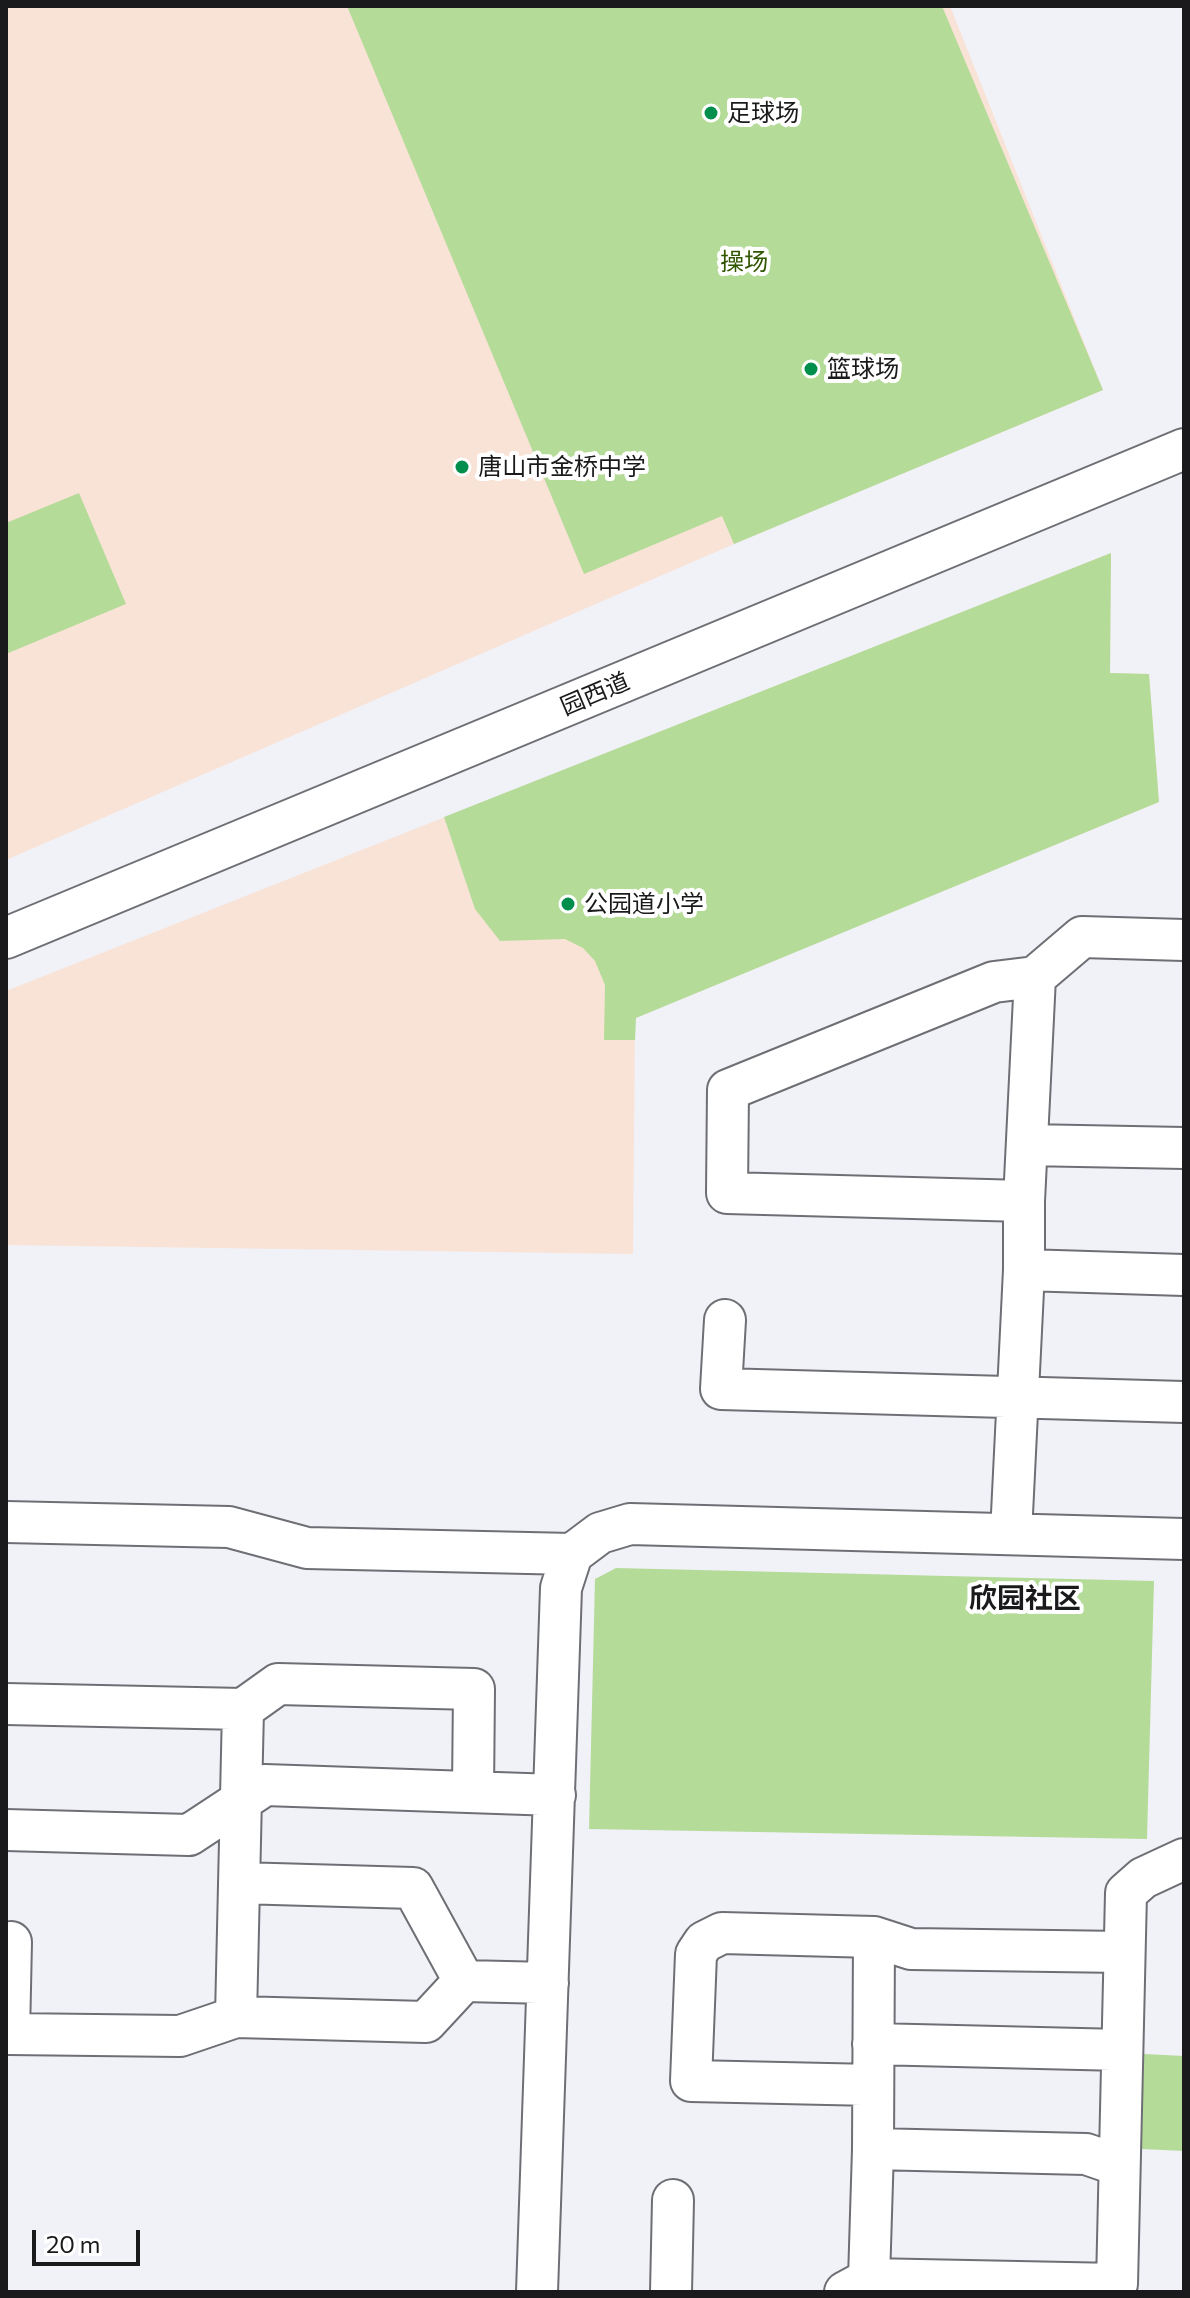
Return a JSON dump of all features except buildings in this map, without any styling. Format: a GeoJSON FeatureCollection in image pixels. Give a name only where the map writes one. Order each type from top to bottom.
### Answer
{"type":"FeatureCollection","features":[{"type":"Feature","properties":{"kind":"street","name":"园西道"},"geometry":{"type":"LineString","coordinates":[[6,938],[1184,449]]}},
{"type":"Feature","properties":{"kind":"street"},"geometry":{"type":"LineString","coordinates":[[1024,1201],[727,1193],[728,1090],[994,982],[1035,977],[1082,937],[1184,940]]}},
{"type":"Feature","properties":{"kind":"street"},"geometry":{"type":"LineString","coordinates":[[1011,1534],[1035,977]]}},
{"type":"Feature","properties":{"kind":"street"},"geometry":{"type":"LineString","coordinates":[[1027,1145],[1184,1148]]}},
{"type":"Feature","properties":{"kind":"street"},"geometry":{"type":"LineString","coordinates":[[1024,1270],[1184,1275]]}},
{"type":"Feature","properties":{"kind":"street"},"geometry":{"type":"LineString","coordinates":[[725,1320],[721,1389],[1184,1402]]}},
{"type":"Feature","properties":{"kind":"street"},"geometry":{"type":"LineString","coordinates":[[6,1522],[229,1527],[307,1548],[572,1554]]}},
{"type":"Feature","properties":{"kind":"street"},"geometry":{"type":"LineString","coordinates":[[537,2292],[561,1588],[572,1554],[600,1533],[630,1524],[1184,1539]]}},
{"type":"Feature","properties":{"kind":"street"},"geometry":{"type":"LineString","coordinates":[[6,1704],[243,1709],[278,1684],[474,1689],[473,1792]]}},
{"type":"Feature","properties":{"kind":"street"},"geometry":{"type":"LineString","coordinates":[[236,2017],[243,1709]]}},
{"type":"Feature","properties":{"kind":"street"},"geometry":{"type":"LineString","coordinates":[[6,1830],[189,1835],[265,1785],[555,1795]]}},
{"type":"Feature","properties":{"kind":"street"},"geometry":{"type":"LineString","coordinates":[[874,1937],[873,2149],[857,2286],[1117,2284],[1126,1893],[1143,1878],[1184,1859]]}},
{"type":"Feature","properties":{"kind":"street"},"geometry":{"type":"LineString","coordinates":[[239,1883],[413,1888],[464,1981]]}},
{"type":"Feature","properties":{"kind":"street"},"geometry":{"type":"LineString","coordinates":[[873,2085],[691,2081],[696,1954],[704,1942],[722,1933],[874,1937],[911,1949],[1123,1952]]}},
{"type":"Feature","properties":{"kind":"street"},"geometry":{"type":"LineString","coordinates":[[11,1942],[9,2034],[180,2036],[236,2017],[426,2022],[464,1981],[548,1983]]}},
{"type":"Feature","properties":{"kind":"street"},"geometry":{"type":"LineString","coordinates":[[873,2044],[1122,2050]]}},
{"type":"Feature","properties":{"kind":"street"},"geometry":{"type":"LineString","coordinates":[[873,2149],[1086,2154],[1118,2165]]}},
{"type":"Feature","properties":{"kind":"street"},"geometry":{"type":"LineString","coordinates":[[671,2292],[673,2200]]}},
{"type":"Feature","properties":{"kind":"shaded area","name":"唐山市金桥中学"},"geometry":{"type":"Polygon","coordinates":[[[6,6],[950,6],[1103,390],[734,544],[6,860],[6,6]]]}},
{"type":"Feature","properties":{"kind":"shaded area","name":"公园道小学"},"geometry":{"type":"Polygon","coordinates":[[[1111,553],[1110,673],[1149,674],[1159,802],[635,1018],[633,1254],[6,1245],[6,991],[1111,553]]]}},
{"type":"Feature","properties":{"kind":"green space","name":"操场"},"geometry":{"type":"Polygon","coordinates":[[[347,6],[942,6],[1103,390],[734,544],[722,516],[584,574],[347,6]]]}},
{"type":"Feature","properties":{"kind":"green space"},"geometry":{"type":"Polygon","coordinates":[[[79,493],[126,604],[6,654],[6,523],[79,493]]]}},
{"type":"Feature","properties":{"kind":"green space"},"geometry":{"type":"Polygon","coordinates":[[[1111,553],[1110,673],[1149,674],[1159,802],[636,1018],[635,1040],[604,1040],[605,985],[595,961],[583,948],[565,939],[500,941],[475,909],[444,817],[1111,553]]]}},
{"type":"Feature","properties":{"kind":"green space"},"geometry":{"type":"Polygon","coordinates":[[[616,1568],[1154,1581],[1147,1839],[589,1829],[595,1579],[616,1568]]]}},
{"type":"Feature","properties":{"kind":"green space"},"geometry":{"type":"Polygon","coordinates":[[[1144,2054],[1184,2056],[1184,2151],[1141,2149],[1144,2054]]]}},
{"type":"Feature","properties":{"kind":"place","name":"足球场"},"geometry":{"type":"Point","coordinates":[711,113]}},
{"type":"Feature","properties":{"kind":"place","name":"篮球场"},"geometry":{"type":"Point","coordinates":[811,369]}},
{"type":"Feature","properties":{"kind":"place","name":"唐山市金桥中学"},"geometry":{"type":"Point","coordinates":[462,467]}},
{"type":"Feature","properties":{"kind":"place","name":"公园道小学"},"geometry":{"type":"Point","coordinates":[568,904]}},
{"type":"Feature","properties":{"kind":"district","name":"欣园社区"},"geometry":{"type":"Point","coordinates":[1025,1599]}}]}
